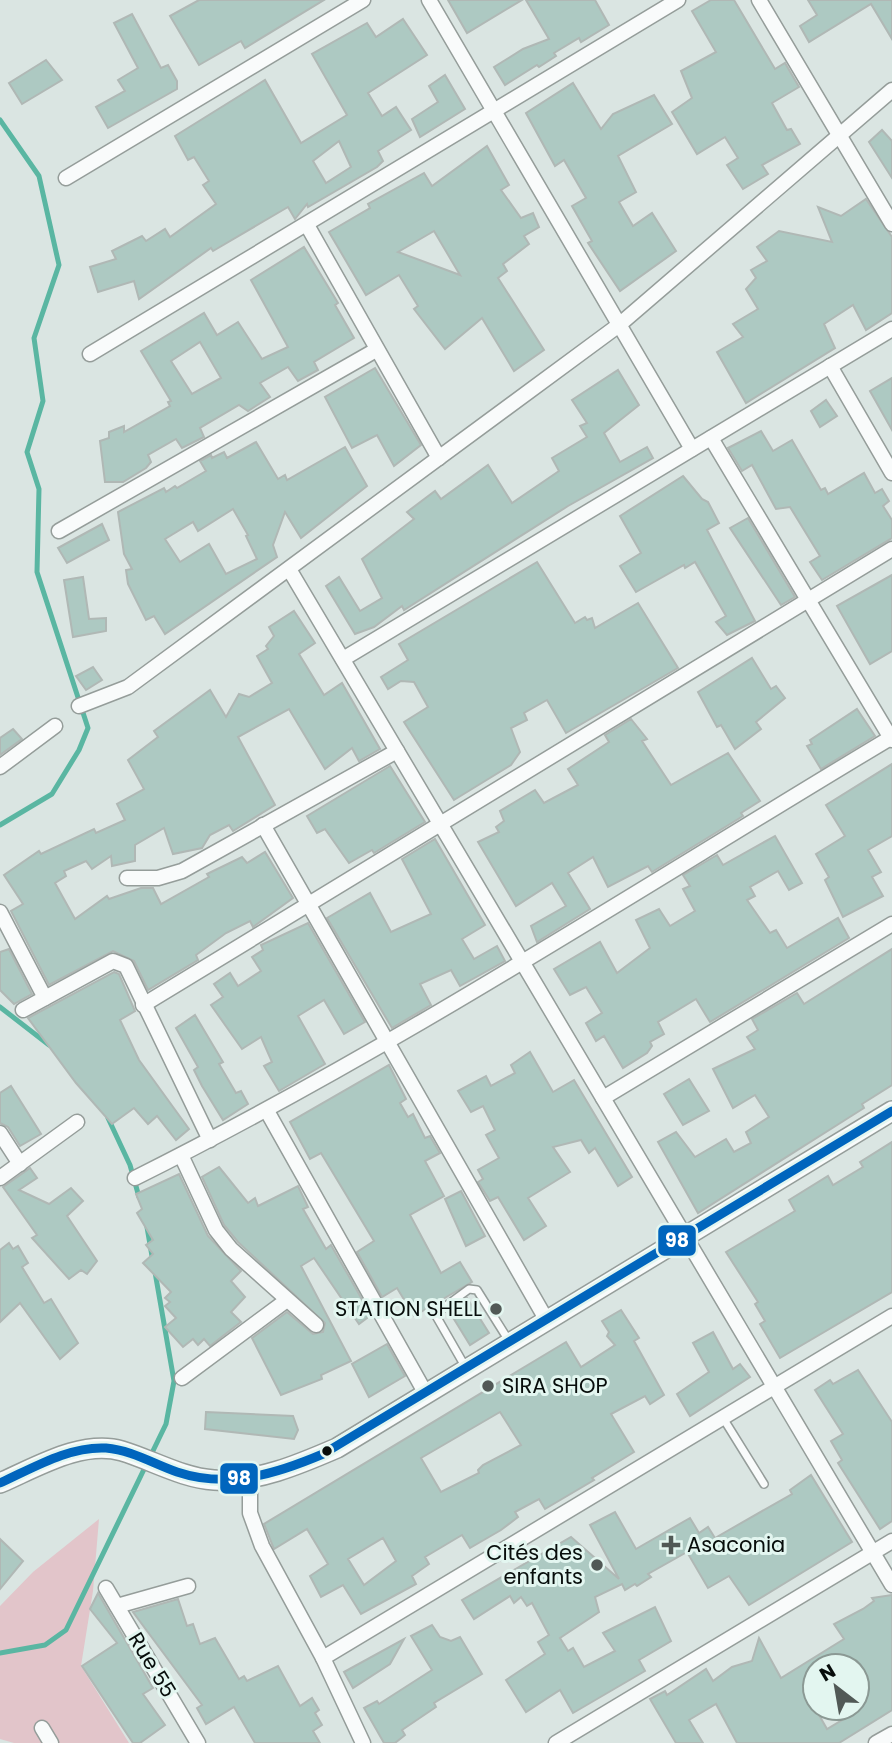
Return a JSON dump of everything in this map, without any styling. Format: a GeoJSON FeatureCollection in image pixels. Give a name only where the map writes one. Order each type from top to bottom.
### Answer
{"type":"FeatureCollection","features":[{"type":"Feature","properties":{"kind":"main road"},"geometry":{"type":"LineString","coordinates":[[0,1483],[63,1455],[119,1450],[188,1475],[215,1480],[250,1477],[294,1466],[338,1448],[546,1319],[892,1111]]}},
{"type":"Feature","properties":{"kind":"street"},"geometry":{"type":"LineString","coordinates":[[66,178],[363,0]]}},
{"type":"Feature","properties":{"kind":"street"},"geometry":{"type":"LineString","coordinates":[[429,0],[691,449]]}},
{"type":"Feature","properties":{"kind":"street"},"geometry":{"type":"LineString","coordinates":[[90,354],[678,0]]}},
{"type":"Feature","properties":{"kind":"street"},"geometry":{"type":"LineString","coordinates":[[759,0],[892,224]]}},
{"type":"Feature","properties":{"kind":"street"},"geometry":{"type":"LineString","coordinates":[[79,706],[128,687],[619,325],[892,90]]}},
{"type":"Feature","properties":{"kind":"street"},"geometry":{"type":"LineString","coordinates":[[307,225],[439,458]]}},
{"type":"Feature","properties":{"kind":"street"},"geometry":{"type":"LineString","coordinates":[[342,659],[892,329]]}},
{"type":"Feature","properties":{"kind":"street"},"geometry":{"type":"LineString","coordinates":[[59,531],[376,350]]}},
{"type":"Feature","properties":{"kind":"street"},"geometry":{"type":"LineString","coordinates":[[830,366],[892,473]]}},
{"type":"Feature","properties":{"kind":"street"},"geometry":{"type":"LineString","coordinates":[[135,1178],[267,1111],[390,1042],[523,964],[891,738],[710,438]]}},
{"type":"Feature","properties":{"kind":"street"},"geometry":{"type":"LineString","coordinates":[[143,1005],[892,549]]}},
{"type":"Feature","properties":{"kind":"street"},"geometry":{"type":"LineString","coordinates":[[289,569],[892,1585]]}},
{"type":"Feature","properties":{"kind":"street"},"geometry":{"type":"LineString","coordinates":[[0,767],[55,726]]}},
{"type":"Feature","properties":{"kind":"street"},"geometry":{"type":"LineString","coordinates":[[127,878],[158,878],[182,871],[397,751]]}},
{"type":"Feature","properties":{"kind":"street"},"geometry":{"type":"LineString","coordinates":[[263,825],[311,903],[546,1319]]}},
{"type":"Feature","properties":{"kind":"street"},"geometry":{"type":"LineString","coordinates":[[0,912],[44,998]]}},
{"type":"Feature","properties":{"kind":"street"},"geometry":{"type":"LineString","coordinates":[[603,1098],[892,924]]}},
{"type":"Feature","properties":{"kind":"street"},"geometry":{"type":"LineString","coordinates":[[23,1010],[113,961],[121,961],[126,966],[210,1140]]}},
{"type":"Feature","properties":{"kind":"street"},"geometry":{"type":"LineString","coordinates":[[267,1111],[426,1394]]}},
{"type":"Feature","properties":{"kind":"street"},"geometry":{"type":"LineString","coordinates":[[0,1178],[76,1122]]}},
{"type":"Feature","properties":{"kind":"street"},"geometry":{"type":"LineString","coordinates":[[0,1133],[20,1164]]}},
{"type":"Feature","properties":{"kind":"street"},"geometry":{"type":"LineString","coordinates":[[181,1155],[216,1230],[231,1249],[316,1325]]}},
{"type":"Feature","properties":{"kind":"street"},"geometry":{"type":"LineString","coordinates":[[182,1378],[287,1300]]}},
{"type":"Feature","properties":{"kind":"street"},"geometry":{"type":"LineString","coordinates":[[323,1658],[892,1316]]}},
{"type":"Feature","properties":{"kind":"street"},"geometry":{"type":"LineString","coordinates":[[250,1477],[250,1513],[262,1546],[323,1658],[363,1743]]}},
{"type":"Feature","properties":{"kind":"street"},"geometry":{"type":"LineString","coordinates":[[556,1743],[892,1541]]}},
{"type":"Feature","properties":{"kind":"street"},"geometry":{"type":"LineString","coordinates":[[117,1606],[188,1586]]}},
{"type":"Feature","properties":{"kind":"street","name":"Rue 55"},"geometry":{"type":"LineString","coordinates":[[106,1588],[198,1743]]}},
{"type":"Feature","properties":{"kind":"street"},"geometry":{"type":"LineString","coordinates":[[42,1728],[51,1743]]}},
{"type":"Feature","properties":{"kind":"street"},"geometry":{"type":"LineString","coordinates":[[876,1743],[892,1734]]}},
{"type":"Feature","properties":{"kind":"lane"},"geometry":{"type":"LineString","coordinates":[[467,1368],[435,1314],[468,1289],[477,1290],[510,1342]]}},
{"type":"Feature","properties":{"kind":"lane"},"geometry":{"type":"LineString","coordinates":[[722,1418],[764,1484]]}},
{"type":"Feature","properties":{"kind":"shaded area"},"geometry":{"type":"Polygon","coordinates":[[[99,1519],[93,1591],[81,1666],[129,1743],[14,1743],[0,1739],[0,1606],[33,1572],[99,1519]]]}},
{"type":"Feature","properties":{"kind":"building"},"geometry":{"type":"Polygon","coordinates":[[[199,0],[324,0],[245,48],[241,41],[199,65],[170,16],[199,0]]]}},
{"type":"Feature","properties":{"kind":"building"},"geometry":{"type":"Polygon","coordinates":[[[448,0],[522,0],[467,33],[448,0]]]}},
{"type":"Feature","properties":{"kind":"building"},"geometry":{"type":"Polygon","coordinates":[[[526,0],[595,0],[609,25],[581,42],[579,38],[554,53],[556,56],[539,67],[537,65],[505,85],[494,67],[523,49],[549,39],[526,0]]]}},
{"type":"Feature","properties":{"kind":"building"},"geometry":{"type":"Polygon","coordinates":[[[711,0],[734,0],[775,69],[785,63],[799,87],[772,103],[787,130],[791,129],[800,144],[762,165],[768,174],[743,189],[727,165],[738,158],[725,137],[697,154],[672,112],[692,98],[681,71],[716,52],[692,11],[711,0]]]}},
{"type":"Feature","properties":{"kind":"building"},"geometry":{"type":"Polygon","coordinates":[[[808,0],[892,0],[892,39],[871,4],[809,42],[800,26],[817,15],[808,0]]]}},
{"type":"Feature","properties":{"kind":"building"},"geometry":{"type":"Polygon","coordinates":[[[132,14],[161,68],[168,65],[177,81],[177,89],[108,128],[96,107],[125,91],[118,80],[138,68],[114,23],[132,14]]]}},
{"type":"Feature","properties":{"kind":"building"},"geometry":{"type":"Polygon","coordinates":[[[403,19],[427,55],[368,93],[382,116],[396,107],[411,130],[378,151],[383,161],[377,167],[308,207],[307,204],[295,219],[288,207],[213,251],[211,248],[139,299],[134,281],[98,292],[90,267],[116,259],[112,251],[142,236],[146,241],[165,229],[170,237],[216,204],[203,185],[209,181],[194,157],[188,160],[175,136],[265,80],[301,143],[347,115],[312,54],[367,23],[376,37],[403,19]],[[339,141],[313,161],[326,183],[351,167],[339,141]]]}},
{"type":"Feature","properties":{"kind":"building"},"geometry":{"type":"Polygon","coordinates":[[[46,60],[62,80],[22,104],[9,83],[46,60]]]}},
{"type":"Feature","properties":{"kind":"building"},"geometry":{"type":"Polygon","coordinates":[[[445,75],[465,109],[420,137],[412,119],[438,102],[429,86],[445,75]]]}},
{"type":"Feature","properties":{"kind":"building"},"geometry":{"type":"Polygon","coordinates":[[[573,83],[601,129],[613,114],[654,95],[672,124],[618,156],[636,192],[619,202],[633,226],[652,213],[676,251],[620,291],[588,243],[592,241],[572,206],[586,198],[564,160],[555,166],[526,113],[573,83]]]}},
{"type":"Feature","properties":{"kind":"building"},"geometry":{"type":"Polygon","coordinates":[[[882,130],[892,141],[892,178],[869,142],[882,130]]]}},
{"type":"Feature","properties":{"kind":"building"},"geometry":{"type":"Polygon","coordinates":[[[487,146],[509,185],[501,190],[521,218],[533,213],[539,227],[524,236],[529,244],[503,264],[507,271],[498,278],[544,350],[514,371],[482,318],[445,349],[414,309],[418,306],[399,275],[366,295],[329,232],[370,208],[368,204],[424,173],[432,186],[487,146]],[[434,231],[398,252],[460,275],[434,231]]]}},
{"type":"Feature","properties":{"kind":"building"},"geometry":{"type":"Polygon","coordinates":[[[866,199],[892,237],[892,313],[866,330],[853,305],[824,324],[835,348],[746,403],[717,352],[743,337],[733,324],[758,309],[746,289],[756,278],[751,270],[767,261],[757,247],[779,231],[832,242],[818,207],[841,216],[866,199]]]}},
{"type":"Feature","properties":{"kind":"building"},"geometry":{"type":"Polygon","coordinates":[[[304,247],[338,303],[335,305],[354,338],[314,362],[318,370],[298,381],[288,367],[260,383],[270,397],[248,411],[239,405],[200,428],[204,437],[182,448],[176,439],[148,455],[151,462],[146,468],[123,482],[105,482],[100,441],[109,438],[109,432],[124,426],[124,432],[170,406],[168,402],[171,401],[141,351],[204,313],[217,335],[238,322],[262,359],[288,347],[251,280],[304,247]],[[200,342],[171,361],[192,394],[221,378],[200,342]]]}},
{"type":"Feature","properties":{"kind":"building"},"geometry":{"type":"Polygon","coordinates":[[[375,368],[421,445],[394,466],[377,435],[352,448],[325,397],[375,368]]]}},
{"type":"Feature","properties":{"kind":"building"},"geometry":{"type":"Polygon","coordinates":[[[618,370],[639,405],[604,433],[620,462],[647,447],[653,458],[568,506],[404,610],[402,606],[374,627],[355,634],[326,586],[339,577],[360,611],[382,598],[362,559],[414,519],[407,512],[435,491],[441,499],[488,465],[512,503],[559,471],[552,458],[587,437],[580,426],[587,423],[572,400],[618,370]]]}},
{"type":"Feature","properties":{"kind":"building"},"geometry":{"type":"Polygon","coordinates":[[[892,378],[892,430],[870,391],[892,378]]]}},
{"type":"Feature","properties":{"kind":"building"},"geometry":{"type":"Polygon","coordinates":[[[826,400],[837,416],[820,427],[811,411],[826,400]]]}},
{"type":"Feature","properties":{"kind":"building"},"geometry":{"type":"Polygon","coordinates":[[[761,431],[773,451],[792,440],[821,490],[825,488],[828,494],[864,473],[875,493],[882,489],[889,501],[883,506],[892,520],[892,538],[822,580],[810,562],[820,556],[790,507],[776,509],[752,465],[742,471],[728,448],[761,431]]]}},
{"type":"Feature","properties":{"kind":"building"},"geometry":{"type":"Polygon","coordinates":[[[256,442],[278,479],[285,475],[287,480],[345,447],[367,486],[301,538],[285,512],[273,545],[277,557],[165,634],[154,616],[146,620],[128,584],[126,570],[132,569],[124,554],[118,512],[164,488],[166,492],[175,486],[177,488],[206,471],[200,461],[211,455],[212,458],[224,452],[227,458],[256,442]],[[233,509],[198,531],[193,522],[165,539],[180,562],[209,544],[226,574],[257,559],[246,536],[248,535],[233,509]]]}},
{"type":"Feature","properties":{"kind":"building"},"geometry":{"type":"Polygon","coordinates":[[[683,476],[702,499],[708,502],[719,523],[707,530],[755,621],[727,635],[716,622],[726,616],[695,562],[685,568],[684,565],[636,592],[620,566],[641,553],[620,516],[683,476]]]}},
{"type":"Feature","properties":{"kind":"building"},"geometry":{"type":"Polygon","coordinates":[[[748,518],[795,597],[781,605],[730,528],[748,518]]]}},
{"type":"Feature","properties":{"kind":"building"},"geometry":{"type":"Polygon","coordinates":[[[102,524],[109,540],[67,563],[58,548],[102,524]]]}},
{"type":"Feature","properties":{"kind":"building"},"geometry":{"type":"Polygon","coordinates":[[[537,562],[575,623],[585,617],[587,620],[592,618],[595,628],[638,603],[678,668],[566,733],[547,700],[524,713],[527,720],[511,728],[520,752],[511,765],[454,800],[404,722],[428,707],[414,682],[401,681],[388,689],[381,677],[408,660],[399,644],[537,562]]]}},
{"type":"Feature","properties":{"kind":"building"},"geometry":{"type":"Polygon","coordinates":[[[892,575],[892,651],[870,664],[837,606],[892,575]]]}},
{"type":"Feature","properties":{"kind":"building"},"geometry":{"type":"Polygon","coordinates":[[[83,577],[89,619],[106,618],[106,631],[73,637],[64,580],[83,577]]]}},
{"type":"Feature","properties":{"kind":"building"},"geometry":{"type":"Polygon","coordinates":[[[294,611],[315,643],[299,654],[324,695],[342,683],[380,749],[359,761],[352,748],[325,769],[289,709],[238,737],[275,805],[233,831],[229,825],[210,835],[202,848],[173,854],[164,828],[135,845],[135,861],[112,866],[111,856],[92,869],[86,861],[64,871],[66,876],[55,883],[75,919],[107,896],[109,899],[141,888],[153,888],[161,904],[209,877],[207,874],[242,857],[247,863],[265,852],[293,898],[253,927],[250,921],[226,933],[196,955],[198,960],[148,990],[134,961],[113,951],[49,985],[11,911],[23,904],[4,875],[39,851],[41,854],[94,829],[96,833],[125,820],[117,804],[144,789],[128,760],[158,737],[154,731],[210,690],[226,717],[239,694],[249,697],[272,683],[257,656],[268,649],[266,646],[274,636],[269,627],[294,611]]]}},
{"type":"Feature","properties":{"kind":"building"},"geometry":{"type":"Polygon","coordinates":[[[752,658],[771,689],[776,686],[785,698],[756,722],[761,729],[735,749],[721,725],[717,727],[698,692],[752,658]]]}},
{"type":"Feature","properties":{"kind":"building"},"geometry":{"type":"Polygon","coordinates":[[[93,667],[102,680],[86,690],[76,676],[93,667]]]}},
{"type":"Feature","properties":{"kind":"building"},"geometry":{"type":"Polygon","coordinates":[[[857,709],[875,736],[821,769],[807,746],[812,744],[810,740],[857,709]]]}},
{"type":"Feature","properties":{"kind":"building"},"geometry":{"type":"Polygon","coordinates":[[[631,719],[647,739],[642,741],[671,785],[728,753],[760,801],[741,813],[743,816],[652,872],[648,866],[608,887],[593,857],[568,873],[590,909],[537,942],[531,926],[566,906],[552,883],[516,906],[478,842],[499,832],[496,827],[504,821],[500,811],[535,790],[544,803],[578,785],[568,769],[609,742],[605,735],[631,719]]]}},
{"type":"Feature","properties":{"kind":"building"},"geometry":{"type":"Polygon","coordinates":[[[13,729],[22,739],[0,755],[0,738],[13,729]]]}},
{"type":"Feature","properties":{"kind":"building"},"geometry":{"type":"Polygon","coordinates":[[[892,764],[892,836],[868,850],[881,872],[872,877],[883,896],[843,917],[825,880],[829,877],[816,854],[845,836],[826,805],[892,764]]]}},
{"type":"Feature","properties":{"kind":"building"},"geometry":{"type":"Polygon","coordinates":[[[390,766],[425,822],[374,853],[372,850],[349,863],[325,829],[317,833],[307,816],[390,766]]]}},
{"type":"Feature","properties":{"kind":"building"},"geometry":{"type":"Polygon","coordinates":[[[775,836],[802,883],[789,890],[778,871],[750,887],[755,896],[747,900],[770,933],[776,930],[787,948],[838,918],[849,938],[710,1022],[696,999],[658,1022],[664,1034],[650,1042],[652,1046],[647,1053],[623,1068],[604,1036],[596,1041],[586,1023],[602,1013],[586,987],[570,995],[554,969],[600,942],[617,973],[650,948],[636,920],[659,909],[670,926],[695,911],[683,889],[690,886],[683,875],[717,855],[723,865],[775,836]]]}},
{"type":"Feature","properties":{"kind":"building"},"geometry":{"type":"Polygon","coordinates":[[[435,839],[485,925],[462,939],[474,959],[497,946],[505,961],[460,986],[451,970],[420,984],[431,1005],[392,1028],[327,918],[370,893],[391,932],[431,914],[402,859],[435,839]]]}},
{"type":"Feature","properties":{"kind":"building"},"geometry":{"type":"Polygon","coordinates":[[[308,923],[365,1022],[344,1034],[324,1000],[298,1016],[325,1064],[279,1091],[264,1066],[272,1062],[261,1037],[242,1049],[211,1005],[223,997],[214,984],[230,973],[238,986],[261,971],[252,957],[263,950],[261,945],[308,923]]]}},
{"type":"Feature","properties":{"kind":"building"},"geometry":{"type":"Polygon","coordinates":[[[9,949],[32,994],[14,1004],[0,990],[0,952],[9,949]]]}},
{"type":"Feature","properties":{"kind":"building"},"geometry":{"type":"Polygon","coordinates":[[[892,949],[892,1085],[862,1104],[864,1108],[698,1213],[658,1142],[676,1132],[695,1157],[726,1139],[734,1152],[751,1143],[746,1132],[769,1117],[755,1095],[733,1108],[713,1069],[755,1049],[747,1037],[758,1030],[752,1019],[797,993],[804,1004],[892,949]]]}},
{"type":"Feature","properties":{"kind":"building"},"geometry":{"type":"Polygon","coordinates":[[[114,972],[119,974],[135,1011],[120,1020],[139,1060],[189,1129],[176,1140],[157,1116],[148,1124],[134,1108],[112,1124],[76,1083],[28,1018],[114,972]]]}},
{"type":"Feature","properties":{"kind":"building"},"geometry":{"type":"Polygon","coordinates":[[[195,1015],[223,1062],[219,1064],[236,1093],[241,1091],[248,1104],[223,1120],[202,1086],[194,1070],[198,1067],[176,1028],[195,1015]]]}},
{"type":"Feature","properties":{"kind":"building"},"geometry":{"type":"Polygon","coordinates":[[[530,1052],[553,1092],[574,1080],[632,1177],[618,1186],[595,1148],[589,1153],[581,1140],[553,1147],[570,1172],[528,1198],[546,1226],[524,1240],[498,1197],[490,1201],[478,1182],[483,1179],[478,1170],[499,1158],[486,1135],[495,1130],[483,1106],[471,1112],[458,1091],[486,1076],[491,1086],[515,1073],[511,1065],[530,1052]]]}},
{"type":"Feature","properties":{"kind":"building"},"geometry":{"type":"Polygon","coordinates":[[[389,1065],[406,1099],[400,1103],[408,1117],[413,1114],[425,1138],[430,1136],[440,1153],[425,1161],[444,1196],[410,1215],[441,1273],[460,1262],[472,1282],[414,1316],[397,1288],[382,1297],[357,1252],[374,1241],[321,1153],[310,1159],[290,1122],[389,1065]]]}},
{"type":"Feature","properties":{"kind":"building"},"geometry":{"type":"Polygon","coordinates":[[[689,1079],[709,1111],[683,1125],[664,1094],[689,1079]]]}},
{"type":"Feature","properties":{"kind":"building"},"geometry":{"type":"Polygon","coordinates":[[[11,1086],[41,1134],[20,1146],[8,1127],[0,1123],[0,1093],[11,1086]]]}},
{"type":"Feature","properties":{"kind":"building"},"geometry":{"type":"Polygon","coordinates":[[[892,1142],[892,1292],[780,1358],[760,1324],[765,1321],[755,1304],[758,1302],[726,1252],[795,1211],[789,1200],[828,1176],[833,1185],[863,1167],[860,1162],[892,1142]]]}},
{"type":"Feature","properties":{"kind":"building"},"geometry":{"type":"Polygon","coordinates":[[[219,1167],[248,1203],[255,1198],[258,1206],[298,1186],[308,1207],[303,1209],[326,1249],[331,1245],[371,1315],[359,1324],[314,1258],[301,1266],[351,1361],[321,1375],[322,1379],[281,1395],[252,1338],[287,1312],[313,1334],[323,1332],[325,1323],[238,1242],[224,1225],[202,1177],[219,1167]]]}},
{"type":"Feature","properties":{"kind":"building"},"geometry":{"type":"Polygon","coordinates":[[[30,1168],[37,1178],[19,1190],[49,1204],[71,1188],[83,1201],[67,1216],[97,1261],[87,1274],[81,1270],[69,1279],[32,1238],[37,1235],[3,1187],[30,1168]]]}},
{"type":"Feature","properties":{"kind":"building"},"geometry":{"type":"Polygon","coordinates":[[[179,1174],[208,1236],[241,1271],[231,1281],[245,1297],[231,1312],[241,1322],[210,1346],[204,1339],[198,1345],[193,1339],[183,1347],[165,1327],[176,1318],[165,1306],[170,1302],[165,1298],[171,1292],[143,1263],[153,1254],[146,1245],[153,1240],[137,1213],[142,1209],[136,1194],[179,1174]]]}},
{"type":"Feature","properties":{"kind":"building"},"geometry":{"type":"Polygon","coordinates":[[[461,1191],[485,1236],[466,1246],[445,1199],[461,1191]]]}},
{"type":"Feature","properties":{"kind":"building"},"geometry":{"type":"Polygon","coordinates":[[[9,1243],[13,1249],[18,1246],[28,1263],[22,1267],[44,1303],[51,1299],[78,1343],[60,1359],[20,1303],[0,1322],[0,1250],[9,1243]]]}},
{"type":"Feature","properties":{"kind":"building"},"geometry":{"type":"Polygon","coordinates":[[[467,1298],[489,1333],[470,1345],[449,1311],[467,1298]]]}},
{"type":"Feature","properties":{"kind":"building"},"geometry":{"type":"Polygon","coordinates":[[[621,1310],[639,1338],[634,1341],[664,1395],[650,1404],[645,1396],[611,1414],[634,1452],[592,1478],[594,1480],[545,1509],[539,1499],[515,1512],[518,1517],[470,1548],[462,1535],[425,1557],[429,1564],[412,1576],[416,1584],[361,1614],[343,1585],[321,1597],[310,1576],[328,1564],[307,1529],[274,1549],[264,1524],[566,1342],[581,1367],[615,1345],[607,1336],[609,1332],[602,1321],[621,1310]],[[500,1412],[421,1458],[441,1492],[479,1473],[478,1470],[483,1465],[521,1445],[500,1412]],[[383,1538],[348,1559],[364,1585],[396,1561],[383,1538]]]}},
{"type":"Feature","properties":{"kind":"building"},"geometry":{"type":"Polygon","coordinates":[[[713,1332],[733,1369],[740,1364],[750,1377],[690,1416],[677,1394],[709,1372],[693,1343],[713,1332]]]}},
{"type":"Feature","properties":{"kind":"building"},"geometry":{"type":"Polygon","coordinates":[[[387,1344],[405,1376],[369,1397],[352,1364],[387,1344]]]}},
{"type":"Feature","properties":{"kind":"building"},"geometry":{"type":"Polygon","coordinates":[[[858,1370],[892,1422],[892,1521],[880,1529],[838,1463],[842,1460],[831,1441],[843,1434],[815,1390],[830,1380],[833,1384],[858,1370]]]}},
{"type":"Feature","properties":{"kind":"building"},"geometry":{"type":"Polygon","coordinates":[[[206,1412],[293,1416],[298,1430],[294,1439],[205,1429],[206,1412]]]}},
{"type":"Feature","properties":{"kind":"building"},"geometry":{"type":"Polygon","coordinates":[[[811,1475],[852,1542],[749,1605],[729,1576],[708,1588],[687,1552],[648,1574],[651,1577],[637,1586],[635,1584],[625,1590],[622,1584],[595,1597],[599,1612],[560,1638],[568,1651],[573,1648],[584,1667],[615,1651],[603,1633],[655,1607],[671,1641],[639,1660],[645,1671],[573,1713],[560,1690],[526,1712],[506,1680],[545,1654],[538,1642],[549,1635],[532,1603],[527,1606],[521,1597],[514,1603],[510,1596],[474,1619],[462,1600],[571,1537],[619,1579],[590,1525],[615,1512],[636,1549],[690,1518],[699,1533],[708,1527],[715,1538],[792,1494],[790,1490],[811,1475]]]}},
{"type":"Feature","properties":{"kind":"building"},"geometry":{"type":"Polygon","coordinates":[[[0,1539],[23,1561],[0,1589],[0,1539]]]}},
{"type":"Feature","properties":{"kind":"building"},"geometry":{"type":"Polygon","coordinates":[[[98,1593],[153,1688],[143,1694],[165,1725],[140,1743],[133,1743],[82,1666],[117,1643],[90,1609],[98,1593]]]}},
{"type":"Feature","properties":{"kind":"building"},"geometry":{"type":"Polygon","coordinates":[[[892,1595],[892,1710],[839,1743],[737,1743],[716,1704],[689,1720],[703,1743],[676,1743],[650,1699],[665,1691],[667,1695],[706,1669],[713,1681],[732,1667],[752,1661],[759,1638],[781,1678],[801,1666],[801,1722],[823,1722],[827,1729],[839,1722],[871,1722],[871,1652],[823,1652],[844,1639],[834,1624],[874,1601],[872,1598],[892,1595]]]}},
{"type":"Feature","properties":{"kind":"building"},"geometry":{"type":"Polygon","coordinates":[[[178,1599],[187,1626],[193,1624],[200,1644],[215,1638],[239,1679],[244,1676],[247,1681],[278,1666],[300,1706],[312,1698],[319,1710],[315,1713],[322,1725],[313,1731],[320,1743],[255,1743],[234,1707],[206,1724],[197,1708],[202,1705],[133,1612],[178,1599]]]}},
{"type":"Feature","properties":{"kind":"building"},"geometry":{"type":"Polygon","coordinates":[[[432,1625],[440,1637],[451,1641],[460,1637],[482,1674],[434,1703],[436,1707],[402,1730],[405,1735],[395,1743],[384,1743],[364,1708],[377,1701],[379,1704],[432,1670],[411,1636],[432,1625]]]}},
{"type":"Feature","properties":{"kind":"building"},"geometry":{"type":"Polygon","coordinates":[[[404,1639],[390,1664],[353,1688],[344,1672],[404,1639]]]}},
{"type":"Feature","properties":{"kind":"waterway"},"geometry":{"type":"LineString","coordinates":[[0,120],[39,176],[59,265],[34,338],[43,401],[27,452],[39,489],[37,572],[88,728],[79,750],[52,794],[0,825]]}},
{"type":"Feature","properties":{"kind":"waterway"},"geometry":{"type":"LineString","coordinates":[[0,1007],[49,1045]]}},
{"type":"Feature","properties":{"kind":"waterway"},"geometry":{"type":"LineString","coordinates":[[108,1118],[130,1165],[139,1197]]}},
{"type":"Feature","properties":{"kind":"waterway"},"geometry":{"type":"LineString","coordinates":[[147,1227],[153,1262]]}},
{"type":"Feature","properties":{"kind":"waterway"},"geometry":{"type":"LineString","coordinates":[[0,1653],[45,1645],[66,1630],[166,1424],[174,1381],[155,1272]]}},
{"type":"Feature","properties":{"kind":"transit line","name":"98"},"geometry":{"type":"LineString","coordinates":[[0,1483],[65,1454],[92,1448],[124,1451],[177,1472],[215,1479],[270,1473],[323,1454],[892,1111]]}},
{"type":"Feature","properties":{"kind":"place","name":"STATION SHELL"},"geometry":{"type":"Point","coordinates":[496,1309]}},
{"type":"Feature","properties":{"kind":"place","name":"SIRA SHOP"},"geometry":{"type":"Point","coordinates":[488,1386]}},
{"type":"Feature","properties":{"kind":"place","name":"Asaconia"},"geometry":{"type":"Point","coordinates":[671,1545]}},
{"type":"Feature","properties":{"kind":"place","name":"Cités des enfants"},"geometry":{"type":"Point","coordinates":[597,1565]}}]}
